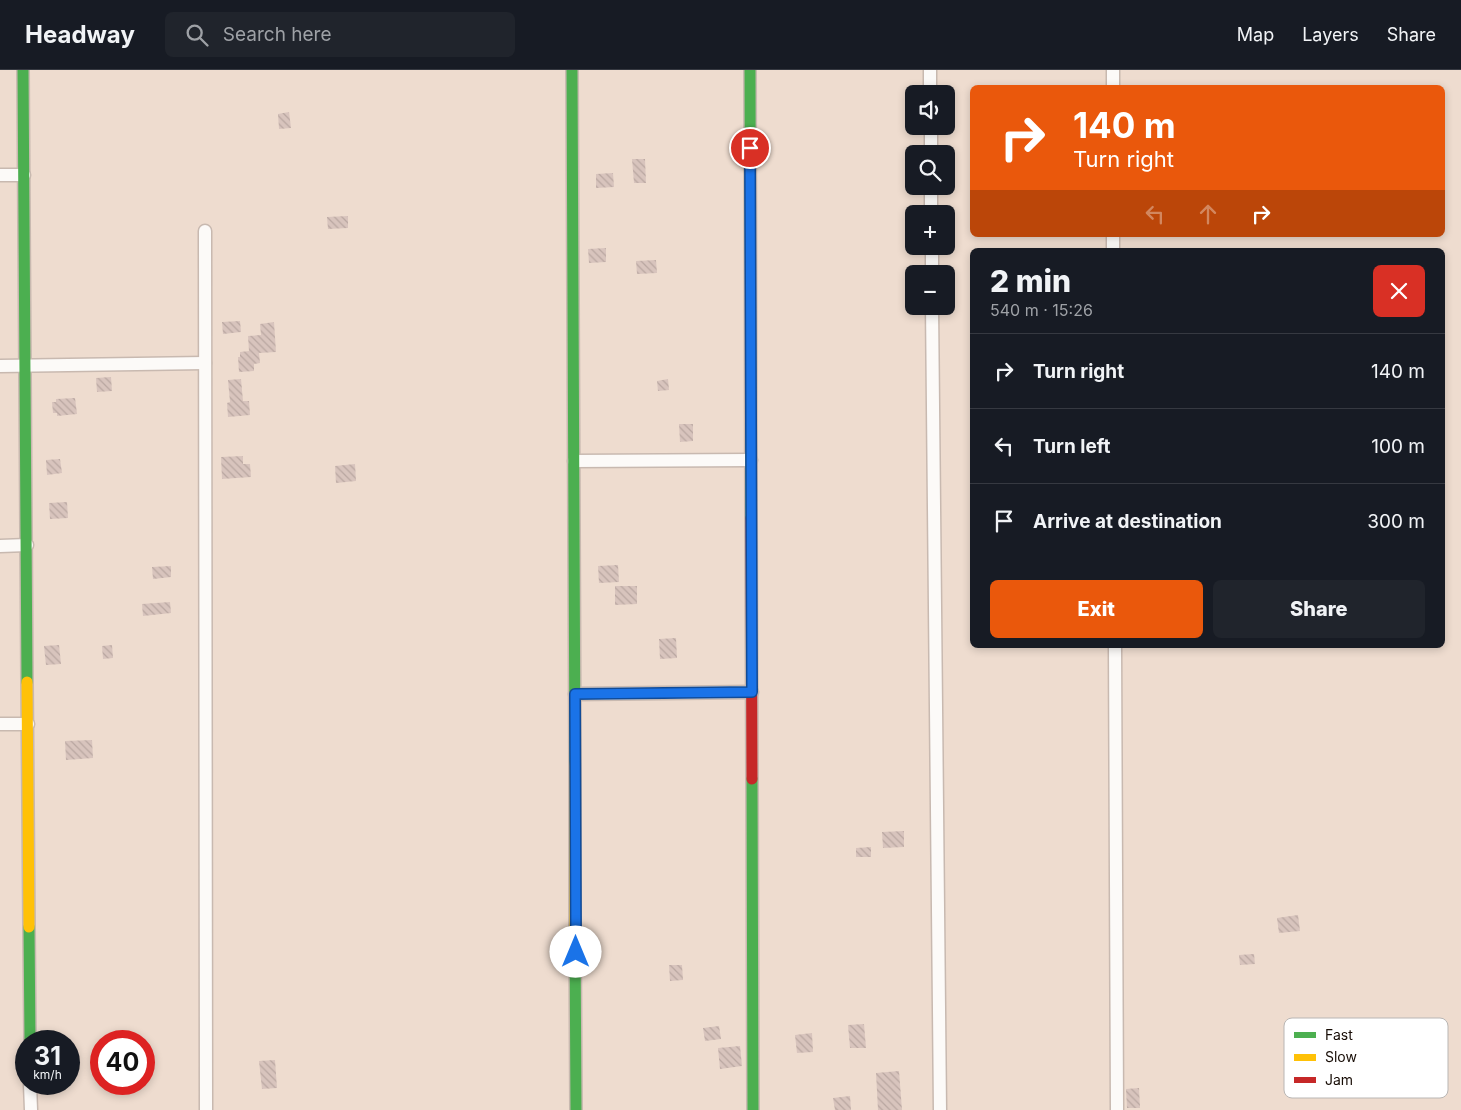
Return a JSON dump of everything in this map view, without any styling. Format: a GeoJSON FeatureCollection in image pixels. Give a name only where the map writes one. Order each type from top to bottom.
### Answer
{"type":"FeatureCollection","features":[{"type":"Feature","properties":{"kind":"street"},"geometry":{"type":"LineString","coordinates":[[23,70],[30,1030]]}},
{"type":"Feature","properties":{"kind":"street"},"geometry":{"type":"LineString","coordinates":[[572,70],[576,1110]]}},
{"type":"Feature","properties":{"kind":"street"},"geometry":{"type":"LineString","coordinates":[[750,70],[753,1110]]}},
{"type":"Feature","properties":{"kind":"street"},"geometry":{"type":"LineString","coordinates":[[930,70],[930,85]]}},
{"type":"Feature","properties":{"kind":"street"},"geometry":{"type":"LineString","coordinates":[[1113,70],[1113,85]]}},
{"type":"Feature","properties":{"kind":"street"},"geometry":{"type":"LineString","coordinates":[[0,175],[24,175]]}},
{"type":"Feature","properties":{"kind":"street"},"geometry":{"type":"LineString","coordinates":[[205,232],[206,1110]]}},
{"type":"Feature","properties":{"kind":"street"},"geometry":{"type":"LineString","coordinates":[[932,315],[940,1110]]}},
{"type":"Feature","properties":{"kind":"street"},"geometry":{"type":"LineString","coordinates":[[0,366],[205,363]]}},
{"type":"Feature","properties":{"kind":"street"},"geometry":{"type":"LineString","coordinates":[[574,462],[751,460]]}},
{"type":"Feature","properties":{"kind":"street"},"geometry":{"type":"LineString","coordinates":[[0,546],[27,546]]}},
{"type":"Feature","properties":{"kind":"street"},"geometry":{"type":"LineString","coordinates":[[1115,648],[1117,1110]]}},
{"type":"Feature","properties":{"kind":"street"},"geometry":{"type":"LineString","coordinates":[[575,694],[752,692]]}},
{"type":"Feature","properties":{"kind":"street"},"geometry":{"type":"LineString","coordinates":[[0,724],[28,724]]}},
{"type":"Feature","properties":{"kind":"street"},"geometry":{"type":"LineString","coordinates":[[30,1095],[31,1110]]}},
{"type":"Feature","properties":{"kind":"building"},"geometry":{"type":"Polygon","coordinates":[[[289,112],[291,128],[279,129],[278,114],[289,112]]]}},
{"type":"Feature","properties":{"kind":"building"},"geometry":{"type":"Polygon","coordinates":[[[632,159],[645,159],[646,183],[634,183],[632,159]]]}},
{"type":"Feature","properties":{"kind":"building"},"geometry":{"type":"Polygon","coordinates":[[[613,173],[614,187],[596,188],[596,174],[613,173]]]}},
{"type":"Feature","properties":{"kind":"building"},"geometry":{"type":"Polygon","coordinates":[[[348,216],[348,228],[328,229],[327,217],[348,216]]]}},
{"type":"Feature","properties":{"kind":"building"},"geometry":{"type":"Polygon","coordinates":[[[606,248],[606,262],[589,263],[588,249],[606,248]]]}},
{"type":"Feature","properties":{"kind":"building"},"geometry":{"type":"Polygon","coordinates":[[[656,260],[657,273],[637,274],[636,261],[656,260]]]}},
{"type":"Feature","properties":{"kind":"building"},"geometry":{"type":"Polygon","coordinates":[[[240,321],[241,332],[223,334],[222,322],[240,321]]]}},
{"type":"Feature","properties":{"kind":"building"},"geometry":{"type":"Polygon","coordinates":[[[274,322],[276,352],[259,353],[260,363],[254,364],[254,371],[239,372],[238,357],[240,357],[240,352],[249,351],[248,336],[261,335],[260,324],[274,322]]]}},
{"type":"Feature","properties":{"kind":"building"},"geometry":{"type":"Polygon","coordinates":[[[111,377],[112,391],[97,392],[96,378],[111,377]]]}},
{"type":"Feature","properties":{"kind":"building"},"geometry":{"type":"Polygon","coordinates":[[[241,379],[243,401],[249,401],[250,415],[228,417],[227,403],[230,402],[228,380],[241,379]]]}},
{"type":"Feature","properties":{"kind":"building"},"geometry":{"type":"Polygon","coordinates":[[[668,379],[669,390],[658,391],[657,381],[668,379]]]}},
{"type":"Feature","properties":{"kind":"building"},"geometry":{"type":"Polygon","coordinates":[[[75,398],[77,414],[57,416],[57,413],[53,413],[52,402],[56,402],[56,399],[75,398]]]}},
{"type":"Feature","properties":{"kind":"building"},"geometry":{"type":"Polygon","coordinates":[[[679,424],[693,424],[693,441],[680,442],[679,424]]]}},
{"type":"Feature","properties":{"kind":"building"},"geometry":{"type":"Polygon","coordinates":[[[243,456],[243,464],[250,464],[251,477],[222,479],[221,457],[243,456]]]}},
{"type":"Feature","properties":{"kind":"building"},"geometry":{"type":"Polygon","coordinates":[[[60,459],[62,473],[47,475],[46,460],[60,459]]]}},
{"type":"Feature","properties":{"kind":"building"},"geometry":{"type":"Polygon","coordinates":[[[355,464],[356,481],[336,483],[335,466],[355,464]]]}},
{"type":"Feature","properties":{"kind":"building"},"geometry":{"type":"Polygon","coordinates":[[[67,502],[68,518],[50,519],[49,503],[67,502]]]}},
{"type":"Feature","properties":{"kind":"building"},"geometry":{"type":"Polygon","coordinates":[[[618,565],[619,582],[599,583],[598,566],[618,565]]]}},
{"type":"Feature","properties":{"kind":"building"},"geometry":{"type":"Polygon","coordinates":[[[171,566],[171,577],[153,579],[152,567],[171,566]]]}},
{"type":"Feature","properties":{"kind":"building"},"geometry":{"type":"Polygon","coordinates":[[[615,586],[637,586],[637,604],[615,605],[615,586]]]}},
{"type":"Feature","properties":{"kind":"building"},"geometry":{"type":"Polygon","coordinates":[[[170,602],[171,613],[143,616],[142,604],[170,602]]]}},
{"type":"Feature","properties":{"kind":"building"},"geometry":{"type":"Polygon","coordinates":[[[676,638],[677,658],[660,659],[659,639],[676,638]]]}},
{"type":"Feature","properties":{"kind":"building"},"geometry":{"type":"Polygon","coordinates":[[[59,645],[61,664],[46,665],[44,646],[59,645]]]}},
{"type":"Feature","properties":{"kind":"building"},"geometry":{"type":"Polygon","coordinates":[[[112,645],[113,658],[103,659],[102,646],[112,645]]]}},
{"type":"Feature","properties":{"kind":"building"},"geometry":{"type":"Polygon","coordinates":[[[92,740],[93,758],[66,760],[65,741],[92,740]]]}},
{"type":"Feature","properties":{"kind":"building"},"geometry":{"type":"Polygon","coordinates":[[[904,831],[904,847],[883,848],[882,832],[904,831]]]}},
{"type":"Feature","properties":{"kind":"building"},"geometry":{"type":"Polygon","coordinates":[[[871,847],[871,857],[856,857],[856,848],[871,847]]]}},
{"type":"Feature","properties":{"kind":"building"},"geometry":{"type":"Polygon","coordinates":[[[1298,915],[1300,931],[1279,933],[1277,918],[1298,915]]]}},
{"type":"Feature","properties":{"kind":"building"},"geometry":{"type":"Polygon","coordinates":[[[1254,954],[1255,964],[1240,965],[1239,955],[1254,954]]]}},
{"type":"Feature","properties":{"kind":"building"},"geometry":{"type":"Polygon","coordinates":[[[669,965],[682,965],[683,980],[670,981],[669,965]]]}},
{"type":"Feature","properties":{"kind":"building"},"geometry":{"type":"Polygon","coordinates":[[[864,1024],[866,1048],[850,1048],[848,1025],[864,1024]]]}},
{"type":"Feature","properties":{"kind":"building"},"geometry":{"type":"Polygon","coordinates":[[[719,1026],[721,1039],[705,1041],[703,1028],[719,1026]]]}},
{"type":"Feature","properties":{"kind":"building"},"geometry":{"type":"Polygon","coordinates":[[[812,1033],[813,1052],[797,1053],[795,1035],[812,1033]]]}},
{"type":"Feature","properties":{"kind":"building"},"geometry":{"type":"Polygon","coordinates":[[[740,1046],[742,1066],[720,1069],[718,1048],[740,1046]]]}},
{"type":"Feature","properties":{"kind":"building"},"geometry":{"type":"Polygon","coordinates":[[[275,1060],[277,1088],[262,1089],[259,1061],[275,1060]]]}},
{"type":"Feature","properties":{"kind":"building"},"geometry":{"type":"Polygon","coordinates":[[[899,1071],[902,1110],[878,1110],[876,1073],[899,1071]]]}},
{"type":"Feature","properties":{"kind":"building"},"geometry":{"type":"Polygon","coordinates":[[[1139,1088],[1140,1108],[1127,1108],[1126,1089],[1139,1088]]]}},
{"type":"Feature","properties":{"kind":"building"},"geometry":{"type":"Polygon","coordinates":[[[850,1096],[851,1110],[835,1110],[833,1098],[850,1096]]]}},
{"type":"Feature","properties":{"kind":"traffic: fast"},"geometry":{"type":"LineString","coordinates":[[23,70],[27,682]]}},
{"type":"Feature","properties":{"kind":"traffic: fast"},"geometry":{"type":"LineString","coordinates":[[572,70],[575,763]]}},
{"type":"Feature","properties":{"kind":"traffic: fast"},"geometry":{"type":"LineString","coordinates":[[750,70],[751,518]]}},
{"type":"Feature","properties":{"kind":"traffic: fast"},"geometry":{"type":"LineString","coordinates":[[752,779],[753,1110]]}},
{"type":"Feature","properties":{"kind":"traffic: fast"},"geometry":{"type":"LineString","coordinates":[[29,927],[30,1030]]}},
{"type":"Feature","properties":{"kind":"traffic: fast"},"geometry":{"type":"LineString","coordinates":[[575,934],[576,1110]]}},
{"type":"Feature","properties":{"kind":"traffic: slow"},"geometry":{"type":"LineString","coordinates":[[27,682],[29,927]]}},
{"type":"Feature","properties":{"kind":"traffic: slow"},"geometry":{"type":"LineString","coordinates":[[575,763],[575,934]]}},
{"type":"Feature","properties":{"kind":"traffic: jam"},"geometry":{"type":"LineString","coordinates":[[751,518],[752,779]]}},
{"type":"Feature","properties":{"kind":"route"},"geometry":{"type":"LineString","coordinates":[[576,952],[575,694],[752,692],[750,148]]}}]}
